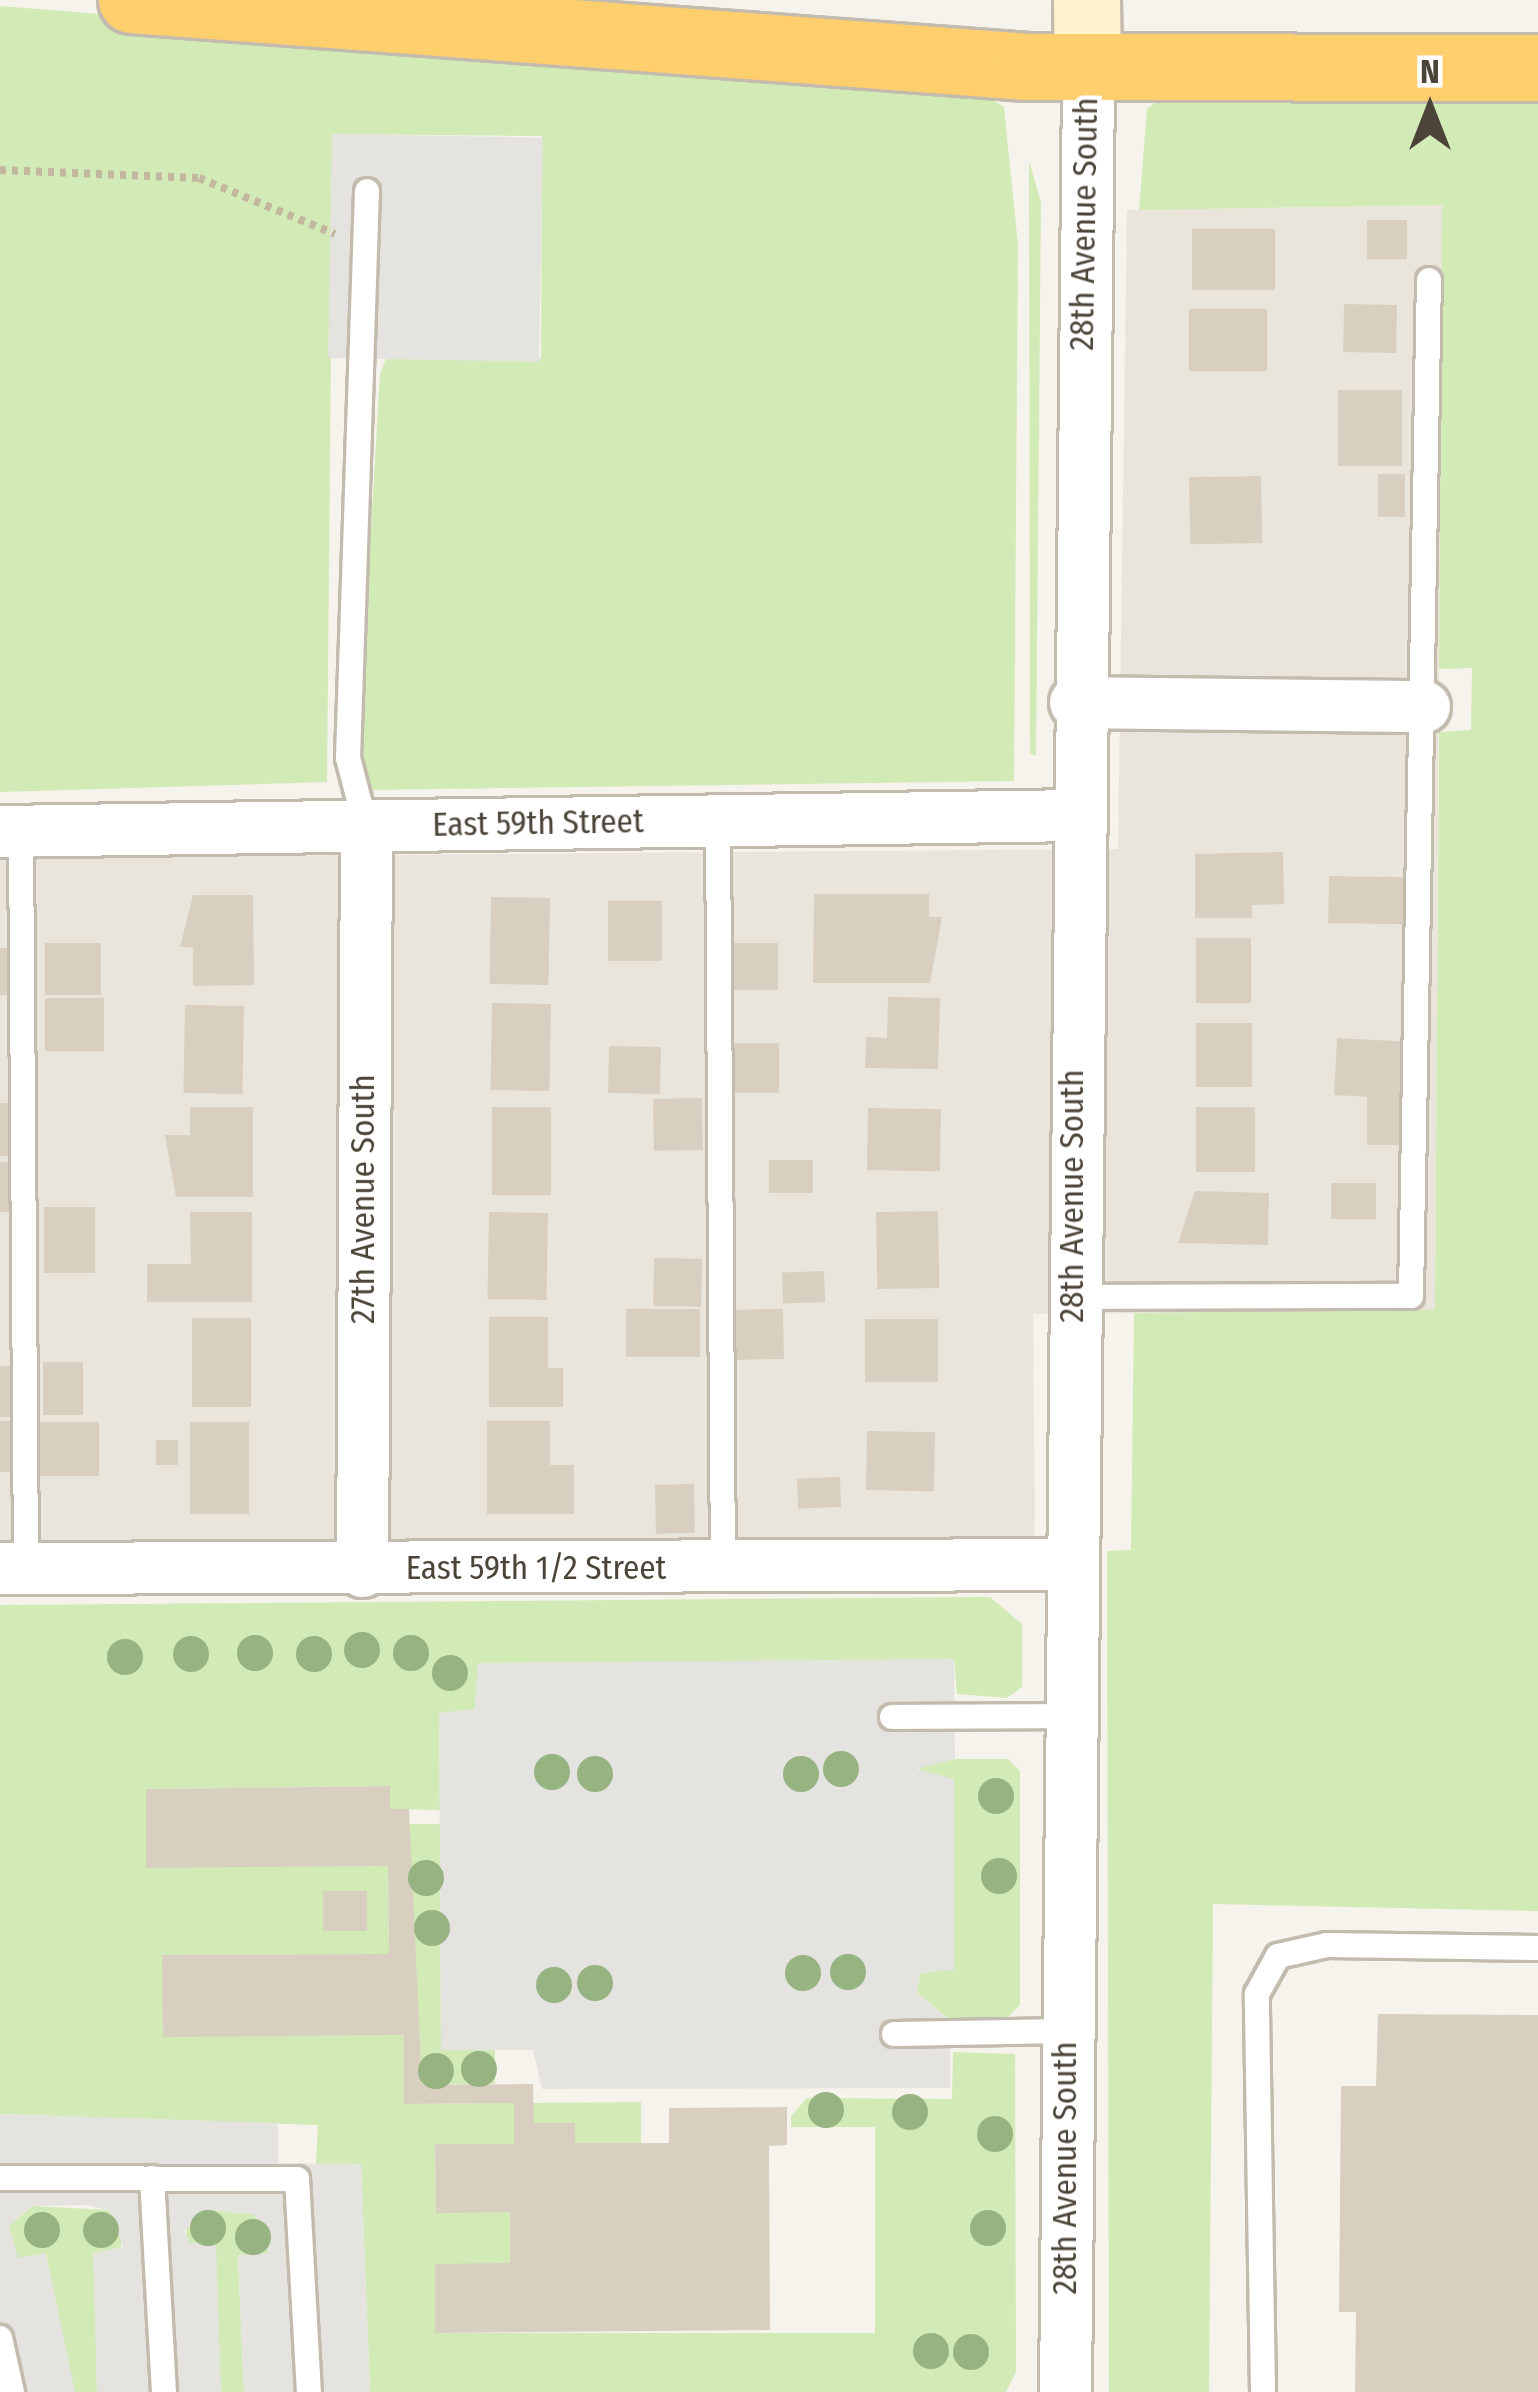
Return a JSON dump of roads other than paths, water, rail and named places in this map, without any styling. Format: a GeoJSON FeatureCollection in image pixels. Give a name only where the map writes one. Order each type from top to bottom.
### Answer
{"type":"FeatureCollection","features":[{"type":"Feature","properties":{"kind":"highway"},"geometry":{"type":"LineString","coordinates":[[132,0],[1088,69],[1538,68]]}},
{"type":"Feature","properties":{"kind":"street","name":"28th Avenue South"},"geometry":{"type":"LineString","coordinates":[[1065,2392],[1075,702],[1087,0]]}},
{"type":"Feature","properties":{"kind":"street"},"geometry":{"type":"LineString","coordinates":[[1075,702],[1424,706]]}},
{"type":"Feature","properties":{"kind":"street","name":"East 59th Street"},"geometry":{"type":"LineString","coordinates":[[10,831],[1076,815]]}},
{"type":"Feature","properties":{"kind":"street","name":"27th Avenue South"},"geometry":{"type":"LineString","coordinates":[[362,1570],[366,827]]}},
{"type":"Feature","properties":{"kind":"street","name":"East 59th 1/2 Street"},"geometry":{"type":"LineString","coordinates":[[13,1568],[1071,1564]]}},
{"type":"Feature","properties":{"kind":"lane"},"geometry":{"type":"LineString","coordinates":[[366,827],[348,758],[367,191]]}},
{"type":"Feature","properties":{"kind":"lane"},"geometry":{"type":"LineString","coordinates":[[1072,1297],[1411,1296],[1429,280]]}},
{"type":"Feature","properties":{"kind":"lane"},"geometry":{"type":"LineString","coordinates":[[718,822],[723,1568]]}},
{"type":"Feature","properties":{"kind":"lane"},"geometry":{"type":"LineString","coordinates":[[10,831],[13,1568]]}},
{"type":"Feature","properties":{"kind":"lane"},"geometry":{"type":"LineString","coordinates":[[892,1717],[1070,1716]]}},
{"type":"Feature","properties":{"kind":"lane"},"geometry":{"type":"LineString","coordinates":[[1263,2392],[1257,1994],[1278,1956],[1327,1945],[1538,1948]]}},
{"type":"Feature","properties":{"kind":"lane"},"geometry":{"type":"LineString","coordinates":[[894,2034],[1067,2031]]}},
{"type":"Feature","properties":{"kind":"lane"},"geometry":{"type":"LineString","coordinates":[[0,2178],[297,2179],[309,2392]]}},
{"type":"Feature","properties":{"kind":"lane"},"geometry":{"type":"LineString","coordinates":[[152,2178],[164,2392]]}},
{"type":"Feature","properties":{"kind":"lane"},"geometry":{"type":"LineString","coordinates":[[0,2338],[12,2392]]}}]}
